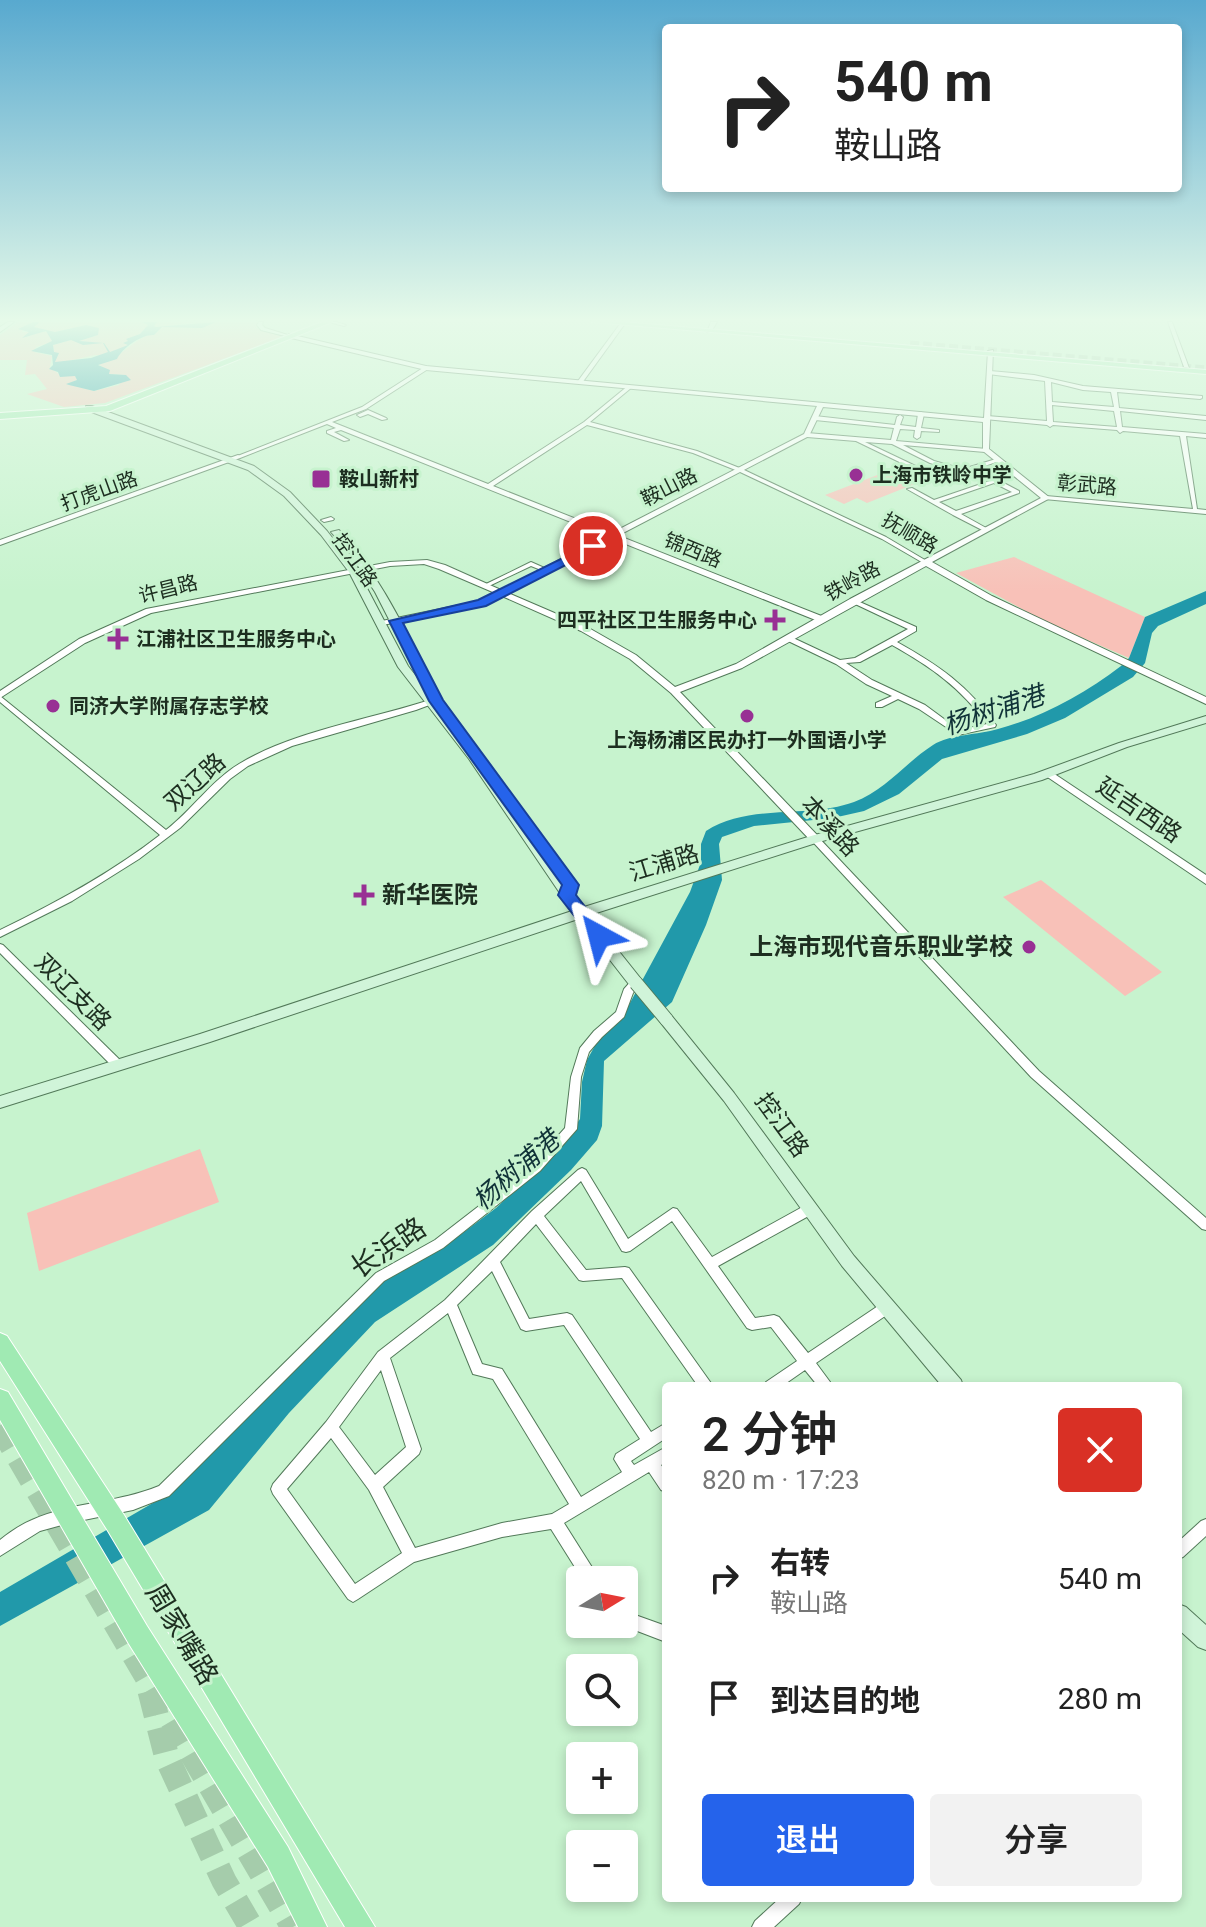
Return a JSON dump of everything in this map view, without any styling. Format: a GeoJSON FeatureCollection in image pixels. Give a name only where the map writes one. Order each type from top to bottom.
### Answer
{"type":"FeatureCollection","features":[{"type":"Feature","properties":{"kind":"main road"},"geometry":{"type":"LineString","coordinates":[[0,414],[49,412]]}},
{"type":"Feature","properties":{"kind":"main road","name":"控江路"},"geometry":{"type":"LineString","coordinates":[[100,412],[234,459],[282,482],[327,520],[351,549],[395,621],[433,702]]}},
{"type":"Feature","properties":{"kind":"main road","name":"控江路"},"geometry":{"type":"LineString","coordinates":[[234,459],[287,494],[338,548],[403,667],[473,757],[567,895],[696,1054],[886,1308],[951,1382]]}},
{"type":"Feature","properties":{"kind":"main road","name":"江浦路"},"geometry":{"type":"LineString","coordinates":[[0,1102],[581,912],[815,839],[1050,774],[1112,748],[1206,719]]}},
{"type":"Feature","properties":{"kind":"main road","name":"周家嘴路"},"geometry":{"type":"LineString","coordinates":[[0,1343],[112,1516],[361,1927]]}},
{"type":"Feature","properties":{"kind":"main road","name":"周家嘴路"},"geometry":{"type":"LineString","coordinates":[[0,1399],[68,1517],[278,1857],[313,1927]]}},
{"type":"Feature","properties":{"kind":"main road"},"geometry":{"type":"LineString","coordinates":[[1182,1618],[1206,1639]]}},
{"type":"Feature","properties":{"kind":"street","name":"打虎山路"},"geometry":{"type":"LineString","coordinates":[[0,543],[355,412]]}},
{"type":"Feature","properties":{"kind":"street"},"geometry":{"type":"LineString","coordinates":[[350,418],[368,412],[384,419]]}},
{"type":"Feature","properties":{"kind":"street"},"geometry":{"type":"LineString","coordinates":[[490,485],[599,412]]}},
{"type":"Feature","properties":{"kind":"street"},"geometry":{"type":"LineString","coordinates":[[818,412],[807,435],[985,450],[987,412]]}},
{"type":"Feature","properties":{"kind":"street"},"geometry":{"type":"LineString","coordinates":[[833,431],[839,412]]}},
{"type":"Feature","properties":{"kind":"street"},"geometry":{"type":"LineString","coordinates":[[856,422],[858,412]]}},
{"type":"Feature","properties":{"kind":"street"},"geometry":{"type":"LineString","coordinates":[[900,412],[1206,436]]}},
{"type":"Feature","properties":{"kind":"street"},"geometry":{"type":"LineString","coordinates":[[1050,412],[1050,425]]}},
{"type":"Feature","properties":{"kind":"street"},"geometry":{"type":"LineString","coordinates":[[1116,412],[1120,431]]}},
{"type":"Feature","properties":{"kind":"street"},"geometry":{"type":"LineString","coordinates":[[1141,412],[1206,417]]}},
{"type":"Feature","properties":{"kind":"street"},"geometry":{"type":"LineString","coordinates":[[918,433],[921,414]]}},
{"type":"Feature","properties":{"kind":"street"},"geometry":{"type":"LineString","coordinates":[[893,442],[900,417]]}},
{"type":"Feature","properties":{"kind":"street"},"geometry":{"type":"LineString","coordinates":[[815,418],[897,427],[918,433],[937,431]]}},
{"type":"Feature","properties":{"kind":"street","name":"锦西路"},"geometry":{"type":"LineString","coordinates":[[329,423],[821,619]]}},
{"type":"Feature","properties":{"kind":"street","name":"抚顺路"},"geometry":{"type":"LineString","coordinates":[[586,423],[695,452],[835,512],[984,596],[1206,701]]}},
{"type":"Feature","properties":{"kind":"street"},"geometry":{"type":"LineString","coordinates":[[341,428],[329,432],[346,440]]}},
{"type":"Feature","properties":{"kind":"street","name":"鞍山路"},"geometry":{"type":"LineString","coordinates":[[380,624],[463,608],[503,592],[807,435]]}},
{"type":"Feature","properties":{"kind":"street"},"geometry":{"type":"LineString","coordinates":[[1183,435],[1195,508]]}},
{"type":"Feature","properties":{"kind":"street"},"geometry":{"type":"LineString","coordinates":[[853,439],[922,471]]}},
{"type":"Feature","properties":{"kind":"street"},"geometry":{"type":"LineString","coordinates":[[893,442],[932,462],[963,471]]}},
{"type":"Feature","properties":{"kind":"street","name":"彰武路"},"geometry":{"type":"LineString","coordinates":[[985,450],[1046,498],[1206,512]]}},
{"type":"Feature","properties":{"kind":"street"},"geometry":{"type":"LineString","coordinates":[[945,478],[996,461]]}},
{"type":"Feature","properties":{"kind":"street"},"geometry":{"type":"LineString","coordinates":[[933,502],[1016,474]]}},
{"type":"Feature","properties":{"kind":"street"},"geometry":{"type":"LineString","coordinates":[[955,514],[1017,492],[994,481]]}},
{"type":"Feature","properties":{"kind":"street"},"geometry":{"type":"LineString","coordinates":[[910,489],[986,530]]}},
{"type":"Feature","properties":{"kind":"street","name":"铁岭路"},"geometry":{"type":"LineString","coordinates":[[674,691],[739,666],[1046,498]]}},
{"type":"Feature","properties":{"kind":"street","name":"本溪路"},"geometry":{"type":"LineString","coordinates":[[364,569],[424,562],[503,592],[598,636],[633,657],[674,691],[1035,1074],[1206,1225]]}},
{"type":"Feature","properties":{"kind":"street"},"geometry":{"type":"LineString","coordinates":[[487,585],[531,564],[546,570]]}},
{"type":"Feature","properties":{"kind":"street","name":"许昌路"},"geometry":{"type":"LineString","coordinates":[[0,696],[82,641],[149,611],[364,569]]}},
{"type":"Feature","properties":{"kind":"street"},"geometry":{"type":"LineString","coordinates":[[839,662],[870,655],[913,629],[853,601]]}},
{"type":"Feature","properties":{"kind":"street"},"geometry":{"type":"LineString","coordinates":[[788,639],[839,662],[869,682],[899,695],[958,733],[992,725],[970,694],[952,677],[892,642]]}},
{"type":"Feature","properties":{"kind":"street"},"geometry":{"type":"LineString","coordinates":[[879,705],[899,695]]}},
{"type":"Feature","properties":{"kind":"street"},"geometry":{"type":"LineString","coordinates":[[0,696],[165,834]]}},
{"type":"Feature","properties":{"kind":"street","name":"双辽路"},"geometry":{"type":"LineString","coordinates":[[0,934],[44,912],[165,834],[247,763],[322,735],[433,702]]}},
{"type":"Feature","properties":{"kind":"street","name":"延吉西路"},"geometry":{"type":"LineString","coordinates":[[1050,774],[1206,880]]}},
{"type":"Feature","properties":{"kind":"street","name":"双辽支路"},"geometry":{"type":"LineString","coordinates":[[0,947],[118,1065]]}},
{"type":"Feature","properties":{"kind":"street","name":"长浜路"},"geometry":{"type":"LineString","coordinates":[[0,1549],[37,1525],[68,1517],[112,1516],[164,1491],[371,1285],[405,1261],[439,1244],[536,1168],[571,1129],[576,1077],[584,1051],[620,1014],[628,992],[636,983]]}},
{"type":"Feature","properties":{"kind":"street"},"geometry":{"type":"LineString","coordinates":[[662,1457],[554,1521],[502,1530],[411,1556],[353,1594],[278,1489],[331,1427],[383,1356],[450,1304],[536,1215],[582,1173],[626,1247],[673,1213],[752,1324],[774,1321],[823,1382]]}},
{"type":"Feature","properties":{"kind":"street"},"geometry":{"type":"LineString","coordinates":[[710,1264],[810,1209]]}},
{"type":"Feature","properties":{"kind":"street"},"geometry":{"type":"LineString","coordinates":[[536,1215],[583,1276],[625,1272],[703,1382]]}},
{"type":"Feature","properties":{"kind":"street"},"geometry":{"type":"LineString","coordinates":[[493,1261],[526,1325],[567,1319],[649,1441]]}},
{"type":"Feature","properties":{"kind":"street"},"geometry":{"type":"LineString","coordinates":[[450,1304],[478,1370],[497,1373],[579,1506]]}},
{"type":"Feature","properties":{"kind":"street"},"geometry":{"type":"LineString","coordinates":[[777,1382],[886,1308]]}},
{"type":"Feature","properties":{"kind":"street"},"geometry":{"type":"LineString","coordinates":[[374,1485],[414,1449],[383,1356]]}},
{"type":"Feature","properties":{"kind":"street"},"geometry":{"type":"LineString","coordinates":[[331,1427],[374,1485],[411,1556]]}},
{"type":"Feature","properties":{"kind":"street"},"geometry":{"type":"LineString","coordinates":[[632,1474],[621,1459],[662,1433]]}},
{"type":"Feature","properties":{"kind":"street"},"geometry":{"type":"LineString","coordinates":[[652,1463],[662,1479]]}},
{"type":"Feature","properties":{"kind":"street"},"geometry":{"type":"LineString","coordinates":[[554,1521],[583,1566]]}},
{"type":"Feature","properties":{"kind":"street"},"geometry":{"type":"LineString","coordinates":[[1182,1548],[1206,1526]]}},
{"type":"Feature","properties":{"kind":"street"},"geometry":{"type":"LineString","coordinates":[[638,1624],[662,1633]]}},
{"type":"Feature","properties":{"kind":"street"},"geometry":{"type":"LineString","coordinates":[[761,1927],[789,1902]]}},
{"type":"Feature","properties":{"kind":"shaded area"},"geometry":{"type":"Polygon","coordinates":[[[893,469],[922,481],[867,503],[857,498],[844,504],[825,495],[893,469]]]}},
{"type":"Feature","properties":{"kind":"shaded area"},"geometry":{"type":"Polygon","coordinates":[[[1014,557],[1145,617],[1129,658],[1046,622],[956,573],[1014,557]]]}},
{"type":"Feature","properties":{"kind":"shaded area"},"geometry":{"type":"Polygon","coordinates":[[[1041,880],[1162,972],[1125,996],[1003,897],[1041,880]]]}},
{"type":"Feature","properties":{"kind":"shaded area"},"geometry":{"type":"Polygon","coordinates":[[[200,1149],[219,1202],[39,1271],[27,1213],[200,1149]]]}},
{"type":"Feature","properties":{"kind":"water","name":"杨树浦港"},"geometry":{"type":"Polygon","coordinates":[[[1206,591],[1206,604],[1158,626],[1152,633],[1145,663],[1133,677],[1065,718],[1027,734],[942,759],[899,794],[864,811],[833,818],[754,826],[722,837],[719,844],[722,880],[672,1002],[604,1061],[602,1126],[597,1140],[571,1170],[493,1245],[375,1322],[289,1413],[209,1510],[0,1626],[0,1592],[158,1500],[383,1281],[460,1235],[496,1208],[561,1147],[580,1119],[587,1060],[597,1042],[624,1014],[690,892],[701,862],[701,844],[706,831],[741,817],[817,810],[854,802],[876,791],[940,741],[998,729],[1047,711],[1078,695],[1121,666],[1129,658],[1145,617],[1206,591]]]}},
{"type":"Feature","properties":{"kind":"tunnel"},"geometry":{"type":"LineString","coordinates":[[0,1425],[293,1927]]}},
{"type":"Feature","properties":{"kind":"tunnel"},"geometry":{"type":"LineString","coordinates":[[150,1691],[167,1758],[224,1881],[251,1927]]}},
{"type":"Feature","properties":{"kind":"place","name":"上海市铁岭中学"},"geometry":{"type":"Point","coordinates":[856,475]}},
{"type":"Feature","properties":{"kind":"place","name":"鞍山新村"},"geometry":{"type":"Point","coordinates":[321,479]}},
{"type":"Feature","properties":{"kind":"place","name":"四平社区卫生服务中心"},"geometry":{"type":"Point","coordinates":[775,620]}},
{"type":"Feature","properties":{"kind":"place","name":"江浦社区卫生服务中心"},"geometry":{"type":"Point","coordinates":[118,639]}},
{"type":"Feature","properties":{"kind":"place","name":"同济大学附属存志学校"},"geometry":{"type":"Point","coordinates":[53,706]}},
{"type":"Feature","properties":{"kind":"place","name":"‌上海杨浦区民办打一外国语小学"},"geometry":{"type":"Point","coordinates":[747,716]}},
{"type":"Feature","properties":{"kind":"place","name":"新华医院"},"geometry":{"type":"Point","coordinates":[364,895]}},
{"type":"Feature","properties":{"kind":"place","name":"上海市现代音乐职业学校"},"geometry":{"type":"Point","coordinates":[1029,947]}},
{"type":"Feature","properties":{"kind":"route"},"geometry":{"type":"LineString","coordinates":[[593,546],[482,603],[395,621],[436,701],[570,885],[567,895],[599,936]]}}]}
